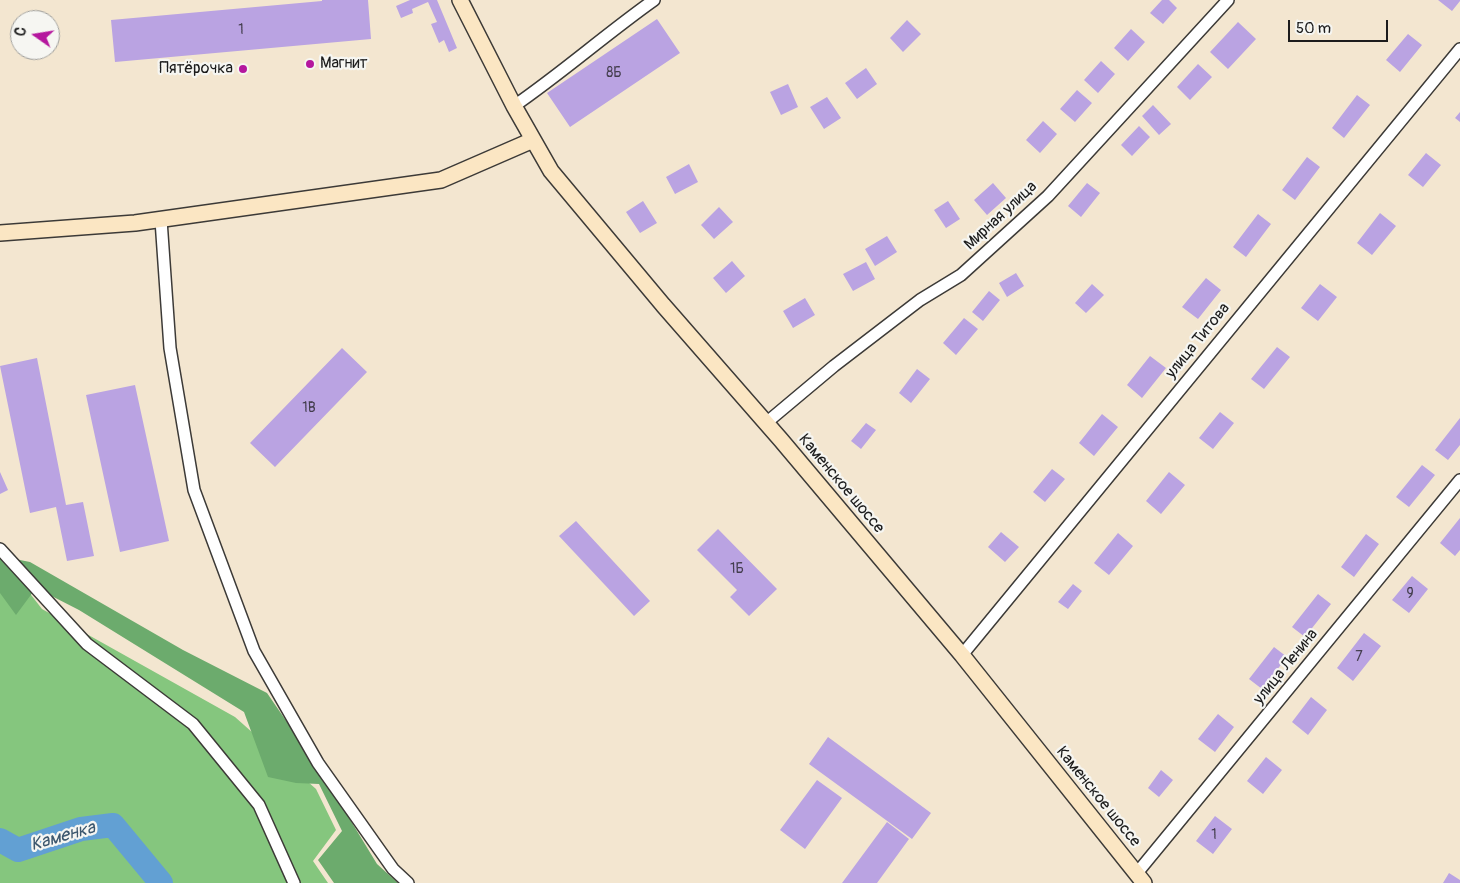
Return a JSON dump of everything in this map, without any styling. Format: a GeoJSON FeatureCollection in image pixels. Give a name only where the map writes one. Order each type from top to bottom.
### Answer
{"type":"FeatureCollection","features":[{"type":"Feature","properties":{"kind":"street","name":"Каменское шоссе"},"geometry":{"type":"LineString","coordinates":[[460,0],[514,106],[551,171],[962,655],[1141,878]]}},
{"type":"Feature","properties":{"kind":"street"},"geometry":{"type":"LineString","coordinates":[[514,106],[654,0]]}},
{"type":"Feature","properties":{"kind":"street","name":"Мирная улица"},"geometry":{"type":"LineString","coordinates":[[766,423],[834,366],[920,300],[962,275],[1048,196],[1228,0]]}},
{"type":"Feature","properties":{"kind":"street","name":"улица Титова"},"geometry":{"type":"LineString","coordinates":[[962,655],[1460,49]]}},
{"type":"Feature","properties":{"kind":"street"},"geometry":{"type":"LineString","coordinates":[[0,233],[161,220],[441,180],[533,140]]}},
{"type":"Feature","properties":{"kind":"street"},"geometry":{"type":"LineString","coordinates":[[161,220],[170,348],[194,490],[254,651],[318,763],[392,869],[408,883]]}},
{"type":"Feature","properties":{"kind":"street","name":"улица Ленина"},"geometry":{"type":"LineString","coordinates":[[1141,878],[1460,480]]}},
{"type":"Feature","properties":{"kind":"street"},"geometry":{"type":"LineString","coordinates":[[0,549],[88,644],[193,724],[259,805],[294,883]]}},
{"type":"Feature","properties":{"kind":"green space"},"geometry":{"type":"Polygon","coordinates":[[[0,555],[42,609],[235,717],[316,789],[336,830],[313,861],[328,883],[168,883],[117,821],[83,819],[20,841],[0,830],[0,555]]]}},
{"type":"Feature","properties":{"kind":"green space"},"geometry":{"type":"Polygon","coordinates":[[[0,556],[30,562],[183,650],[267,693],[320,770],[377,864],[398,883],[334,883],[318,860],[342,831],[319,784],[296,783],[268,777],[244,712],[79,610],[36,588],[16,615],[0,593],[0,556]]]}},
{"type":"Feature","properties":{"kind":"green space"},"geometry":{"type":"Polygon","coordinates":[[[110,833],[151,883],[0,883],[0,851],[18,860],[84,836],[110,833]]]}},
{"type":"Feature","properties":{"kind":"building"},"geometry":{"type":"Polygon","coordinates":[[[322,0],[368,0],[371,39],[115,62],[111,20],[322,0]]]}},
{"type":"Feature","properties":{"kind":"building"},"geometry":{"type":"Polygon","coordinates":[[[410,0],[437,0],[457,48],[449,52],[444,40],[439,43],[431,24],[437,22],[428,2],[412,9],[413,13],[401,18],[396,6],[410,0]]]}},
{"type":"Feature","properties":{"kind":"building"},"geometry":{"type":"Polygon","coordinates":[[[1162,0],[1169,0],[1177,8],[1163,24],[1150,13],[1162,0]]]}},
{"type":"Feature","properties":{"kind":"building"},"geometry":{"type":"Polygon","coordinates":[[[1438,0],[1460,0],[1460,1],[1452,11],[1438,0]]]}},
{"type":"Feature","properties":{"kind":"building"},"geometry":{"type":"Polygon","coordinates":[[[657,19],[680,53],[570,127],[547,93],[657,19]]]}},
{"type":"Feature","properties":{"kind":"building"},"geometry":{"type":"Polygon","coordinates":[[[907,20],[921,34],[903,52],[890,38],[907,20]]]}},
{"type":"Feature","properties":{"kind":"building"},"geometry":{"type":"Polygon","coordinates":[[[1238,22],[1256,39],[1228,69],[1210,52],[1238,22]]]}},
{"type":"Feature","properties":{"kind":"building"},"geometry":{"type":"Polygon","coordinates":[[[1131,29],[1145,42],[1128,61],[1114,48],[1131,29]]]}},
{"type":"Feature","properties":{"kind":"building"},"geometry":{"type":"Polygon","coordinates":[[[1408,34],[1422,45],[1400,72],[1386,60],[1408,34]]]}},
{"type":"Feature","properties":{"kind":"building"},"geometry":{"type":"Polygon","coordinates":[[[1101,61],[1115,74],[1098,93],[1084,80],[1101,61]]]}},
{"type":"Feature","properties":{"kind":"building"},"geometry":{"type":"Polygon","coordinates":[[[1198,64],[1212,77],[1190,100],[1177,87],[1198,64]]]}},
{"type":"Feature","properties":{"kind":"building"},"geometry":{"type":"Polygon","coordinates":[[[866,68],[877,84],[857,99],[845,83],[866,68]]]}},
{"type":"Feature","properties":{"kind":"building"},"geometry":{"type":"Polygon","coordinates":[[[788,84],[798,107],[781,115],[770,92],[788,84]]]}},
{"type":"Feature","properties":{"kind":"building"},"geometry":{"type":"Polygon","coordinates":[[[1077,90],[1092,103],[1075,122],[1060,109],[1077,90]]]}},
{"type":"Feature","properties":{"kind":"building"},"geometry":{"type":"Polygon","coordinates":[[[1357,95],[1370,105],[1344,138],[1332,128],[1357,95]]]}},
{"type":"Feature","properties":{"kind":"building"},"geometry":{"type":"Polygon","coordinates":[[[827,97],[841,118],[824,129],[810,107],[827,97]]]}},
{"type":"Feature","properties":{"kind":"building"},"geometry":{"type":"Polygon","coordinates":[[[1153,105],[1171,124],[1159,135],[1142,116],[1153,105]]]}},
{"type":"Feature","properties":{"kind":"building"},"geometry":{"type":"Polygon","coordinates":[[[1460,112],[1460,122],[1455,118],[1460,112]]]}},
{"type":"Feature","properties":{"kind":"building"},"geometry":{"type":"Polygon","coordinates":[[[1043,121],[1057,134],[1040,153],[1026,140],[1043,121]]]}},
{"type":"Feature","properties":{"kind":"building"},"geometry":{"type":"Polygon","coordinates":[[[1139,126],[1150,137],[1132,156],[1121,145],[1139,126]]]}},
{"type":"Feature","properties":{"kind":"building"},"geometry":{"type":"Polygon","coordinates":[[[1426,153],[1441,165],[1423,187],[1408,175],[1426,153]]]}},
{"type":"Feature","properties":{"kind":"building"},"geometry":{"type":"Polygon","coordinates":[[[1307,157],[1320,167],[1295,200],[1282,190],[1307,157]]]}},
{"type":"Feature","properties":{"kind":"building"},"geometry":{"type":"Polygon","coordinates":[[[689,164],[698,182],[675,194],[666,177],[689,164]]]}},
{"type":"Feature","properties":{"kind":"building"},"geometry":{"type":"Polygon","coordinates":[[[993,183],[1006,198],[987,215],[974,200],[993,183]]]}},
{"type":"Feature","properties":{"kind":"building"},"geometry":{"type":"Polygon","coordinates":[[[1087,183],[1100,193],[1081,217],[1068,206],[1087,183]]]}},
{"type":"Feature","properties":{"kind":"building"},"geometry":{"type":"Polygon","coordinates":[[[643,201],[657,223],[640,233],[626,212],[643,201]]]}},
{"type":"Feature","properties":{"kind":"building"},"geometry":{"type":"Polygon","coordinates":[[[948,201],[960,219],[946,228],[934,210],[948,201]]]}},
{"type":"Feature","properties":{"kind":"building"},"geometry":{"type":"Polygon","coordinates":[[[719,207],[733,222],[714,239],[701,225],[719,207]]]}},
{"type":"Feature","properties":{"kind":"building"},"geometry":{"type":"Polygon","coordinates":[[[1380,213],[1396,226],[1372,255],[1357,243],[1380,213]]]}},
{"type":"Feature","properties":{"kind":"building"},"geometry":{"type":"Polygon","coordinates":[[[1258,214],[1271,224],[1246,257],[1233,247],[1258,214]]]}},
{"type":"Feature","properties":{"kind":"building"},"geometry":{"type":"Polygon","coordinates":[[[887,236],[897,252],[875,266],[865,249],[887,236]]]}},
{"type":"Feature","properties":{"kind":"building"},"geometry":{"type":"Polygon","coordinates":[[[732,261],[745,276],[726,293],[713,278],[732,261]]]}},
{"type":"Feature","properties":{"kind":"building"},"geometry":{"type":"Polygon","coordinates":[[[866,262],[875,279],[853,291],[843,274],[866,262]]]}},
{"type":"Feature","properties":{"kind":"building"},"geometry":{"type":"Polygon","coordinates":[[[1016,273],[1024,286],[1007,297],[999,283],[1016,273]]]}},
{"type":"Feature","properties":{"kind":"building"},"geometry":{"type":"Polygon","coordinates":[[[1206,278],[1221,290],[1198,319],[1182,307],[1206,278]]]}},
{"type":"Feature","properties":{"kind":"building"},"geometry":{"type":"Polygon","coordinates":[[[1092,284],[1104,295],[1086,313],[1075,303],[1092,284]]]}},
{"type":"Feature","properties":{"kind":"building"},"geometry":{"type":"Polygon","coordinates":[[[1320,284],[1337,297],[1318,321],[1301,308],[1320,284]]]}},
{"type":"Feature","properties":{"kind":"building"},"geometry":{"type":"Polygon","coordinates":[[[989,291],[1000,300],[983,321],[972,312],[989,291]]]}},
{"type":"Feature","properties":{"kind":"building"},"geometry":{"type":"Polygon","coordinates":[[[805,298],[815,315],[793,328],[783,311],[805,298]]]}},
{"type":"Feature","properties":{"kind":"building"},"geometry":{"type":"Polygon","coordinates":[[[964,318],[978,329],[956,355],[943,343],[964,318]]]}},
{"type":"Feature","properties":{"kind":"building"},"geometry":{"type":"Polygon","coordinates":[[[1277,347],[1290,357],[1264,389],[1251,379],[1277,347]]]}},
{"type":"Feature","properties":{"kind":"building"},"geometry":{"type":"Polygon","coordinates":[[[342,348],[367,372],[275,467],[250,443],[342,348]]]}},
{"type":"Feature","properties":{"kind":"building"},"geometry":{"type":"Polygon","coordinates":[[[1150,356],[1166,368],[1142,398],[1127,385],[1150,356]]]}},
{"type":"Feature","properties":{"kind":"building"},"geometry":{"type":"Polygon","coordinates":[[[37,358],[66,505],[83,502],[94,556],[67,561],[56,507],[30,513],[0,366],[37,358]]]}},
{"type":"Feature","properties":{"kind":"building"},"geometry":{"type":"Polygon","coordinates":[[[917,369],[930,379],[911,403],[899,393],[917,369]]]}},
{"type":"Feature","properties":{"kind":"building"},"geometry":{"type":"Polygon","coordinates":[[[135,385],[169,541],[120,552],[86,395],[135,385]]]}},
{"type":"Feature","properties":{"kind":"building"},"geometry":{"type":"Polygon","coordinates":[[[1220,412],[1234,423],[1213,449],[1199,438],[1220,412]]]}},
{"type":"Feature","properties":{"kind":"building"},"geometry":{"type":"Polygon","coordinates":[[[1102,414],[1118,427],[1094,456],[1079,443],[1102,414]]]}},
{"type":"Feature","properties":{"kind":"building"},"geometry":{"type":"Polygon","coordinates":[[[1460,418],[1460,445],[1448,460],[1435,450],[1460,418]]]}},
{"type":"Feature","properties":{"kind":"building"},"geometry":{"type":"Polygon","coordinates":[[[866,423],[876,430],[861,449],[851,441],[866,423]]]}},
{"type":"Feature","properties":{"kind":"building"},"geometry":{"type":"Polygon","coordinates":[[[1422,465],[1435,475],[1409,507],[1396,497],[1422,465]]]}},
{"type":"Feature","properties":{"kind":"building"},"geometry":{"type":"Polygon","coordinates":[[[1052,469],[1065,479],[1045,502],[1033,492],[1052,469]]]}},
{"type":"Feature","properties":{"kind":"building"},"geometry":{"type":"Polygon","coordinates":[[[0,472],[8,490],[0,494],[0,472]]]}},
{"type":"Feature","properties":{"kind":"building"},"geometry":{"type":"Polygon","coordinates":[[[1169,472],[1185,485],[1161,514],[1146,501],[1169,472]]]}},
{"type":"Feature","properties":{"kind":"building"},"geometry":{"type":"Polygon","coordinates":[[[1460,518],[1460,550],[1455,556],[1440,543],[1460,518]]]}},
{"type":"Feature","properties":{"kind":"building"},"geometry":{"type":"Polygon","coordinates":[[[576,521],[650,601],[634,616],[559,536],[576,521]]]}},
{"type":"Feature","properties":{"kind":"building"},"geometry":{"type":"Polygon","coordinates":[[[718,529],[777,589],[749,616],[730,597],[737,590],[697,550],[718,529]]]}},
{"type":"Feature","properties":{"kind":"building"},"geometry":{"type":"Polygon","coordinates":[[[1001,532],[1019,547],[1005,562],[988,547],[1001,532]]]}},
{"type":"Feature","properties":{"kind":"building"},"geometry":{"type":"Polygon","coordinates":[[[1118,533],[1133,546],[1109,575],[1094,563],[1118,533]]]}},
{"type":"Feature","properties":{"kind":"building"},"geometry":{"type":"Polygon","coordinates":[[[1366,534],[1379,544],[1354,577],[1341,567],[1366,534]]]}},
{"type":"Feature","properties":{"kind":"building"},"geometry":{"type":"Polygon","coordinates":[[[1412,576],[1428,589],[1409,613],[1392,600],[1412,576]]]}},
{"type":"Feature","properties":{"kind":"building"},"geometry":{"type":"Polygon","coordinates":[[[1073,584],[1082,591],[1068,609],[1058,602],[1073,584]]]}},
{"type":"Feature","properties":{"kind":"building"},"geometry":{"type":"Polygon","coordinates":[[[1318,594],[1331,604],[1305,637],[1292,627],[1318,594]]]}},
{"type":"Feature","properties":{"kind":"building"},"geometry":{"type":"Polygon","coordinates":[[[1364,633],[1381,646],[1353,681],[1337,668],[1364,633]]]}},
{"type":"Feature","properties":{"kind":"building"},"geometry":{"type":"Polygon","coordinates":[[[1274,647],[1287,657],[1262,689],[1249,679],[1274,647]]]}},
{"type":"Feature","properties":{"kind":"building"},"geometry":{"type":"Polygon","coordinates":[[[1311,697],[1327,710],[1308,735],[1292,722],[1311,697]]]}},
{"type":"Feature","properties":{"kind":"building"},"geometry":{"type":"Polygon","coordinates":[[[1218,714],[1234,727],[1215,752],[1198,739],[1218,714]]]}},
{"type":"Feature","properties":{"kind":"building"},"geometry":{"type":"Polygon","coordinates":[[[828,737],[931,813],[912,839],[809,764],[828,737]]]}},
{"type":"Feature","properties":{"kind":"building"},"geometry":{"type":"Polygon","coordinates":[[[1266,757],[1282,770],[1263,794],[1247,781],[1266,757]]]}},
{"type":"Feature","properties":{"kind":"building"},"geometry":{"type":"Polygon","coordinates":[[[1161,770],[1173,780],[1159,797],[1148,788],[1161,770]]]}},
{"type":"Feature","properties":{"kind":"building"},"geometry":{"type":"Polygon","coordinates":[[[817,780],[842,798],[805,849],[780,830],[817,780]]]}},
{"type":"Feature","properties":{"kind":"building"},"geometry":{"type":"Polygon","coordinates":[[[1215,816],[1232,829],[1213,854],[1196,841],[1215,816]]]}},
{"type":"Feature","properties":{"kind":"building"},"geometry":{"type":"Polygon","coordinates":[[[887,822],[909,839],[877,883],[842,883],[887,822]]]}},
{"type":"Feature","properties":{"kind":"building"},"geometry":{"type":"Polygon","coordinates":[[[1449,873],[1460,880],[1460,883],[1443,883],[1449,873]]]}},
{"type":"Feature","properties":{"kind":"waterway","name":"Каменка"},"geometry":{"type":"LineString","coordinates":[[0,840],[18,850],[81,829],[113,825],[161,883]]}},
{"type":"Feature","properties":{"kind":"place","name":"Магнит"},"geometry":{"type":"Point","coordinates":[310,64]}},
{"type":"Feature","properties":{"kind":"place","name":"Пятёрочка"},"geometry":{"type":"Point","coordinates":[243,69]}}]}
